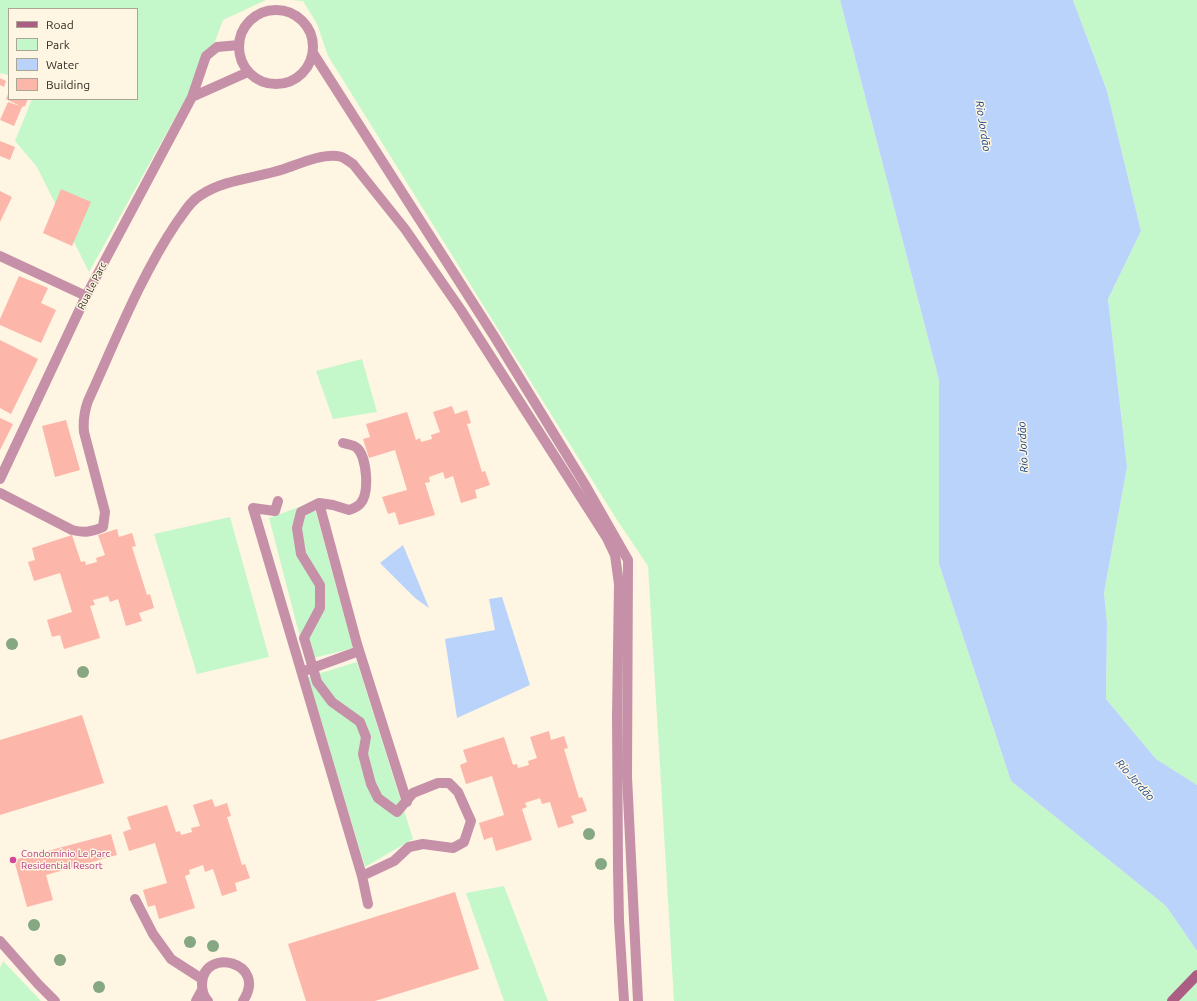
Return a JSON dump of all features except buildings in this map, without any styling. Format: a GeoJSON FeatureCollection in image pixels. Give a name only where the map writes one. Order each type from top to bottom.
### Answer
{"type":"FeatureCollection","features":[{"type":"Feature","properties":{"kind":"main road"},"geometry":{"type":"LineString","coordinates":[[1172,1001],[1197,975]]}},
{"type":"Feature","properties":{"kind":"street"},"geometry":{"type":"LineString","coordinates":[[278,10],[290,13],[301,20],[309,30],[313,53],[309,64],[302,74],[292,80],[280,84],[268,84],[257,80],[248,72],[242,62],[238,50],[239,37],[245,26],[253,17],[265,11],[278,10]]}},
{"type":"Feature","properties":{"kind":"street","name":"Rua Le Parc"},"geometry":{"type":"LineString","coordinates":[[0,479],[86,296],[192,97],[206,56],[217,47],[239,45]]}},
{"type":"Feature","properties":{"kind":"street"},"geometry":{"type":"LineString","coordinates":[[313,53],[494,336],[584,483],[628,560],[627,777],[638,1001]]}},
{"type":"Feature","properties":{"kind":"street"},"geometry":{"type":"LineString","coordinates":[[192,97],[248,72]]}},
{"type":"Feature","properties":{"kind":"street"},"geometry":{"type":"LineString","coordinates":[[0,493],[72,530],[90,532],[103,527],[105,512],[84,432],[83,420],[85,411],[136,296],[162,244],[188,206],[199,196],[210,190],[238,180],[282,170],[313,160],[337,156],[343,157],[353,164],[405,229],[444,285],[602,532],[615,555],[619,584],[617,716],[618,867],[619,921],[624,1001]]}},
{"type":"Feature","properties":{"kind":"street"},"geometry":{"type":"LineString","coordinates":[[0,256],[86,296]]}},
{"type":"Feature","properties":{"kind":"street"},"geometry":{"type":"LineString","coordinates":[[343,443],[356,447],[362,454],[366,473],[366,490],[360,504],[349,510],[333,505],[319,503],[301,512],[297,528],[301,554],[320,585],[320,608],[304,638],[317,682],[332,702],[360,722],[366,738],[363,754],[371,784],[378,798],[397,812],[414,794],[438,783],[449,783],[458,792],[471,821],[464,842],[453,848],[423,844],[409,847],[394,861],[362,876]]}},
{"type":"Feature","properties":{"kind":"street"},"geometry":{"type":"LineString","coordinates":[[278,501],[274,511],[253,508],[362,876],[368,904]]}},
{"type":"Feature","properties":{"kind":"street"},"geometry":{"type":"LineString","coordinates":[[319,503],[359,651],[407,802]]}},
{"type":"Feature","properties":{"kind":"street"},"geometry":{"type":"LineString","coordinates":[[301,672],[313,669],[359,651]]}},
{"type":"Feature","properties":{"kind":"street"},"geometry":{"type":"LineString","coordinates":[[135,900],[153,934],[171,959],[202,979]]}},
{"type":"Feature","properties":{"kind":"street"},"geometry":{"type":"LineString","coordinates":[[0,940],[38,984],[55,1001]]}},
{"type":"Feature","properties":{"kind":"street"},"geometry":{"type":"LineString","coordinates":[[208,1001],[202,990],[202,979],[208,970],[216,963],[227,962],[238,965],[246,972],[250,982],[248,993],[243,1001]]}},
{"type":"Feature","properties":{"kind":"street"},"geometry":{"type":"LineString","coordinates":[[196,1001],[202,990]]}},
{"type":"Feature","properties":{"kind":"green space"},"geometry":{"type":"Polygon","coordinates":[[[0,0],[266,0],[223,20],[210,55],[89,272],[37,167],[15,141],[32,100],[138,100],[138,8],[8,8],[8,75],[0,73],[0,0]]]}},
{"type":"Feature","properties":{"kind":"green space"},"geometry":{"type":"Polygon","coordinates":[[[292,0],[840,0],[939,380],[939,564],[1011,781],[1166,906],[1197,951],[1197,1001],[674,1001],[648,566],[617,520],[328,56],[317,24],[303,1],[292,0]]]}},
{"type":"Feature","properties":{"kind":"green space"},"geometry":{"type":"Polygon","coordinates":[[[1073,0],[1197,0],[1197,785],[1156,759],[1106,699],[1107,623],[1104,593],[1127,467],[1108,299],[1141,231],[1107,91],[1073,0]]]}},
{"type":"Feature","properties":{"kind":"green space"},"geometry":{"type":"Polygon","coordinates":[[[362,359],[377,412],[333,419],[316,371],[362,359]]]}},
{"type":"Feature","properties":{"kind":"green space"},"geometry":{"type":"Polygon","coordinates":[[[313,502],[353,648],[306,660],[269,518],[313,502]]]}},
{"type":"Feature","properties":{"kind":"green space"},"geometry":{"type":"Polygon","coordinates":[[[230,517],[269,657],[197,674],[154,534],[230,517]]]}},
{"type":"Feature","properties":{"kind":"green space"},"geometry":{"type":"Polygon","coordinates":[[[357,662],[413,839],[365,867],[308,677],[357,662]]]}},
{"type":"Feature","properties":{"kind":"green space"},"geometry":{"type":"Polygon","coordinates":[[[504,886],[548,1001],[504,1001],[466,893],[504,886]]]}},
{"type":"Feature","properties":{"kind":"green space"},"geometry":{"type":"Polygon","coordinates":[[[3,961],[41,1001],[0,1001],[0,968],[3,961]]]}},
{"type":"Feature","properties":{"kind":"water","name":"Rio Jordão"},"geometry":{"type":"Polygon","coordinates":[[[840,0],[1073,0],[1107,91],[1141,231],[1108,299],[1127,467],[1104,593],[1107,623],[1106,699],[1156,759],[1197,785],[1197,951],[1166,906],[1011,781],[939,564],[939,380],[840,0]]]}},
{"type":"Feature","properties":{"kind":"water"},"geometry":{"type":"Polygon","coordinates":[[[403,545],[429,608],[415,598],[380,563],[403,545]]]}},
{"type":"Feature","properties":{"kind":"water"},"geometry":{"type":"Polygon","coordinates":[[[502,597],[530,685],[457,718],[445,639],[495,630],[489,599],[502,597]]]}},
{"type":"Feature","properties":{"kind":"place","name":"Condomínio Le Parc Residential Resort"},"geometry":{"type":"Point","coordinates":[13,860]}}]}
